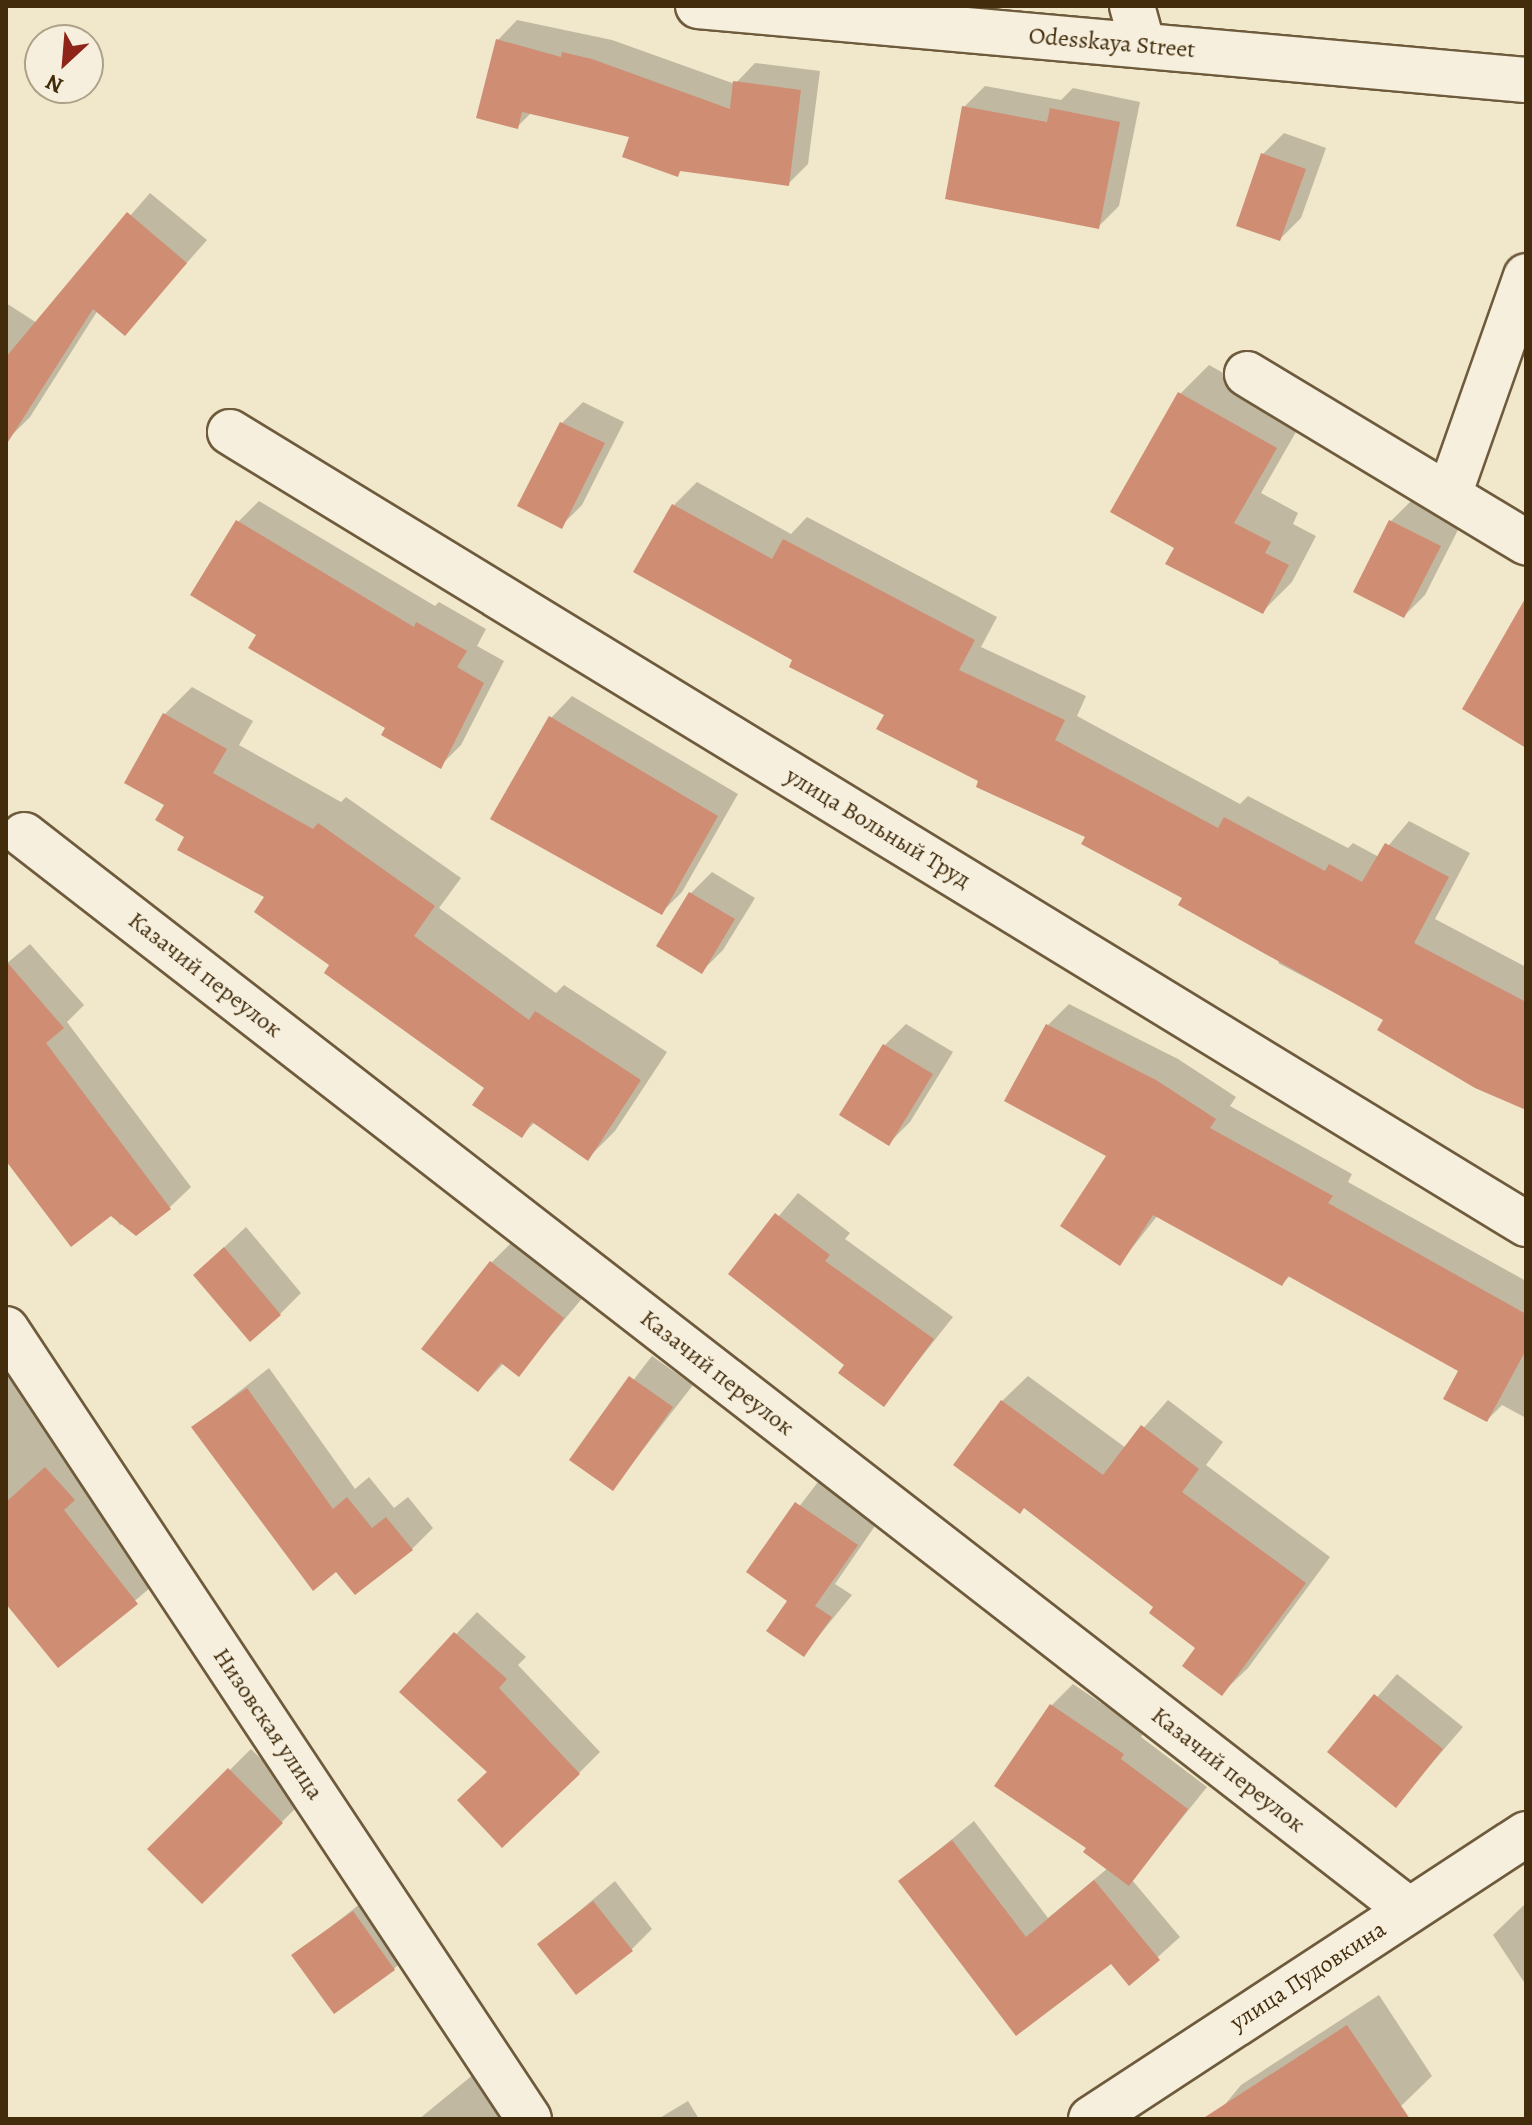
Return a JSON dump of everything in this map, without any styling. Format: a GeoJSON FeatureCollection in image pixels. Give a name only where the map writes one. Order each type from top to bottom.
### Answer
{"type":"FeatureCollection","features":[{"type":"Feature","properties":{"kind":"street","name":"Odesskaya Street"},"geometry":{"type":"LineString","coordinates":[[698,6],[1138,26],[1526,80]]}},
{"type":"Feature","properties":{"kind":"street"},"geometry":{"type":"LineString","coordinates":[[1449,495],[1526,276]]}},
{"type":"Feature","properties":{"kind":"street"},"geometry":{"type":"LineString","coordinates":[[1247,374],[1526,542]]}},
{"type":"Feature","properties":{"kind":"street","name":"улица Вольный Труд"},"geometry":{"type":"LineString","coordinates":[[230,432],[1526,1224]]}},
{"type":"Feature","properties":{"kind":"street","name":"Казачий переулок"},"geometry":{"type":"LineString","coordinates":[[24,835],[1409,1910]]}},
{"type":"Feature","properties":{"kind":"street","name":"Низовская улица"},"geometry":{"type":"LineString","coordinates":[[6,1329],[529,2119]]}},
{"type":"Feature","properties":{"kind":"street","name":"улица Пудовкина"},"geometry":{"type":"LineString","coordinates":[[1091,2119],[1526,1834]]}},
{"type":"Feature","properties":{"kind":"building"},"geometry":{"type":"Polygon","coordinates":[[[496,39],[561,57],[562,52],[592,59],[730,109],[733,81],[801,90],[789,186],[680,171],[678,177],[622,157],[629,137],[522,112],[518,129],[476,118],[496,39]]]}},
{"type":"Feature","properties":{"kind":"building"},"geometry":{"type":"Polygon","coordinates":[[[962,106],[1047,122],[1050,108],[1120,122],[1099,229],[945,199],[962,106]]]}},
{"type":"Feature","properties":{"kind":"building"},"geometry":{"type":"Polygon","coordinates":[[[1261,153],[1306,169],[1280,241],[1236,226],[1261,153]]]}},
{"type":"Feature","properties":{"kind":"building"},"geometry":{"type":"Polygon","coordinates":[[[127,212],[187,263],[125,336],[93,309],[6,445],[6,357],[127,212]]]}},
{"type":"Feature","properties":{"kind":"building"},"geometry":{"type":"Polygon","coordinates":[[[1178,392],[1277,448],[1234,523],[1271,542],[1265,553],[1289,565],[1263,614],[1165,564],[1174,548],[1110,512],[1178,392]]]}},
{"type":"Feature","properties":{"kind":"building"},"geometry":{"type":"Polygon","coordinates":[[[560,422],[605,443],[562,529],[517,506],[560,422]]]}},
{"type":"Feature","properties":{"kind":"building"},"geometry":{"type":"Polygon","coordinates":[[[672,504],[772,559],[783,539],[975,640],[959,670],[1065,720],[1055,740],[1218,828],[1224,817],[1325,871],[1329,864],[1362,882],[1385,843],[1449,877],[1414,943],[1526,1002],[1526,1110],[1475,1088],[1377,1030],[1383,1020],[1178,905],[1182,898],[1081,844],[1085,837],[976,787],[978,781],[876,729],[884,715],[789,667],[792,660],[633,572],[672,504]]]}},
{"type":"Feature","properties":{"kind":"building"},"geometry":{"type":"Polygon","coordinates":[[[236,520],[414,627],[416,622],[467,651],[457,667],[484,683],[441,769],[381,735],[385,728],[248,648],[256,635],[190,595],[236,520]]]}},
{"type":"Feature","properties":{"kind":"building"},"geometry":{"type":"Polygon","coordinates":[[[1389,520],[1441,546],[1404,618],[1353,592],[1389,520]]]}},
{"type":"Feature","properties":{"kind":"building"},"geometry":{"type":"Polygon","coordinates":[[[1526,597],[1526,748],[1462,709],[1526,597]]]}},
{"type":"Feature","properties":{"kind":"building"},"geometry":{"type":"Polygon","coordinates":[[[163,713],[227,749],[213,773],[313,829],[318,823],[435,906],[414,936],[529,1020],[535,1011],[641,1080],[588,1161],[532,1122],[522,1138],[472,1105],[484,1088],[324,973],[329,965],[254,912],[264,897],[177,850],[184,837],[155,820],[164,805],[124,783],[163,713]]]}},
{"type":"Feature","properties":{"kind":"building"},"geometry":{"type":"Polygon","coordinates":[[[549,716],[718,816],[662,915],[490,819],[549,716]]]}},
{"type":"Feature","properties":{"kind":"building"},"geometry":{"type":"Polygon","coordinates":[[[689,892],[735,919],[702,974],[656,946],[689,892]]]}},
{"type":"Feature","properties":{"kind":"building"},"geometry":{"type":"Polygon","coordinates":[[[6,961],[64,1028],[46,1043],[171,1209],[136,1236],[111,1216],[71,1247],[6,1161],[6,961]]]}},
{"type":"Feature","properties":{"kind":"building"},"geometry":{"type":"Polygon","coordinates":[[[1046,1024],[1156,1080],[1216,1119],[1210,1128],[1333,1196],[1328,1203],[1526,1314],[1526,1350],[1487,1422],[1443,1399],[1458,1371],[1288,1276],[1282,1286],[1153,1215],[1120,1266],[1060,1226],[1106,1156],[1004,1101],[1046,1024]]]}},
{"type":"Feature","properties":{"kind":"building"},"geometry":{"type":"Polygon","coordinates":[[[883,1044],[933,1074],[889,1146],[839,1115],[883,1044]]]}},
{"type":"Feature","properties":{"kind":"building"},"geometry":{"type":"Polygon","coordinates":[[[775,1213],[830,1255],[825,1261],[934,1339],[884,1407],[838,1373],[844,1365],[728,1274],[775,1213]]]}},
{"type":"Feature","properties":{"kind":"building"},"geometry":{"type":"Polygon","coordinates":[[[224,1247],[281,1315],[250,1342],[193,1275],[224,1247]]]}},
{"type":"Feature","properties":{"kind":"building"},"geometry":{"type":"Polygon","coordinates":[[[490,1261],[564,1318],[519,1377],[501,1363],[478,1392],[421,1349],[490,1261]]]}},
{"type":"Feature","properties":{"kind":"building"},"geometry":{"type":"Polygon","coordinates":[[[629,1376],[673,1407],[613,1491],[569,1460],[629,1376]]]}},
{"type":"Feature","properties":{"kind":"building"},"geometry":{"type":"Polygon","coordinates":[[[247,1388],[333,1509],[347,1497],[372,1528],[386,1517],[413,1550],[355,1595],[336,1572],[313,1591],[191,1427],[247,1388]]]}},
{"type":"Feature","properties":{"kind":"building"},"geometry":{"type":"Polygon","coordinates":[[[1001,1400],[1103,1475],[1141,1425],[1199,1469],[1182,1492],[1306,1583],[1222,1696],[1182,1666],[1195,1648],[1149,1613],[1153,1607],[1024,1508],[1020,1514],[953,1465],[1001,1400]]]}},
{"type":"Feature","properties":{"kind":"building"},"geometry":{"type":"Polygon","coordinates":[[[45,1467],[75,1500],[64,1510],[138,1604],[58,1668],[6,1604],[6,1502],[45,1467]]]}},
{"type":"Feature","properties":{"kind":"building"},"geometry":{"type":"Polygon","coordinates":[[[795,1502],[858,1545],[815,1606],[832,1617],[804,1657],[766,1631],[787,1601],[746,1572],[795,1502]]]}},
{"type":"Feature","properties":{"kind":"building"},"geometry":{"type":"Polygon","coordinates":[[[454,1632],[507,1679],[499,1688],[580,1774],[502,1848],[457,1800],[487,1772],[399,1692],[454,1632]]]}},
{"type":"Feature","properties":{"kind":"building"},"geometry":{"type":"Polygon","coordinates":[[[1374,1694],[1443,1749],[1396,1808],[1327,1752],[1374,1694]]]}},
{"type":"Feature","properties":{"kind":"building"},"geometry":{"type":"Polygon","coordinates":[[[1050,1704],[1124,1754],[1121,1759],[1188,1809],[1129,1886],[1083,1852],[1086,1848],[994,1786],[1050,1704]]]}},
{"type":"Feature","properties":{"kind":"building"},"geometry":{"type":"Polygon","coordinates":[[[228,1768],[283,1823],[202,1904],[147,1849],[228,1768]]]}},
{"type":"Feature","properties":{"kind":"building"},"geometry":{"type":"Polygon","coordinates":[[[952,1840],[1026,1937],[1094,1880],[1160,1960],[1129,1986],[1111,1964],[1016,2036],[898,1881],[952,1840]]]}},
{"type":"Feature","properties":{"kind":"building"},"geometry":{"type":"Polygon","coordinates":[[[593,1901],[633,1951],[576,1995],[537,1944],[593,1901]]]}},
{"type":"Feature","properties":{"kind":"building"},"geometry":{"type":"Polygon","coordinates":[[[353,1911],[395,1970],[334,2014],[291,1955],[353,1911]]]}},
{"type":"Feature","properties":{"kind":"building"},"geometry":{"type":"Polygon","coordinates":[[[1347,2025],[1410,2119],[1202,2119],[1347,2025]]]}}]}
